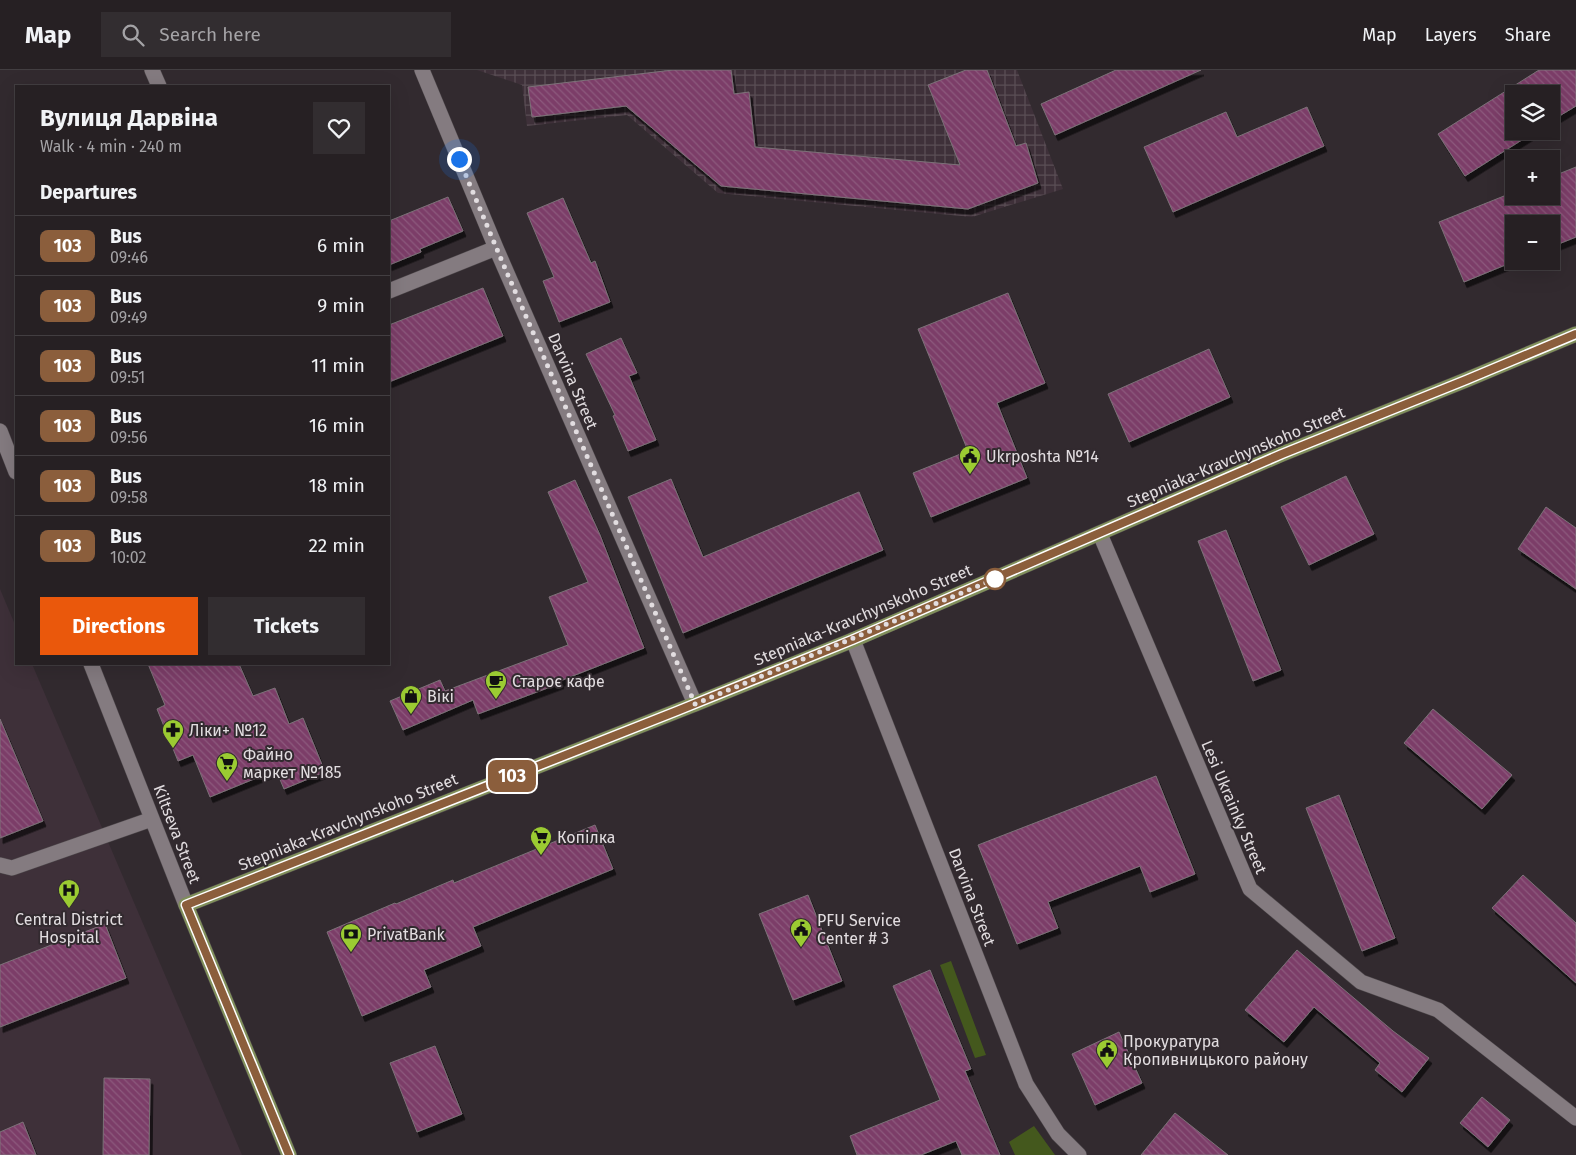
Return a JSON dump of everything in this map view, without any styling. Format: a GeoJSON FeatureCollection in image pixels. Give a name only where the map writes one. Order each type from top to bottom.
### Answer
{"type":"FeatureCollection","features":[{"type":"Feature","properties":{"kind":"main road","name":"Stepniaka-Kravchynskoho Street"},"geometry":{"type":"LineString","coordinates":[[186,905],[852,640],[1282,454],[1576,334]]}},
{"type":"Feature","properties":{"kind":"main road","name":"Kiltseva Street"},"geometry":{"type":"LineString","coordinates":[[186,905],[289,1155]]}},
{"type":"Feature","properties":{"kind":"street"},"geometry":{"type":"LineString","coordinates":[[152,70],[159,85]]}},
{"type":"Feature","properties":{"kind":"street","name":"Darvina Street"},"geometry":{"type":"LineString","coordinates":[[422,70],[496,248],[695,704]]}},
{"type":"Feature","properties":{"kind":"street"},"geometry":{"type":"LineString","coordinates":[[390,291],[496,248]]}},
{"type":"Feature","properties":{"kind":"street"},"geometry":{"type":"LineString","coordinates":[[0,431],[15,470]]}},
{"type":"Feature","properties":{"kind":"street","name":"Lesi Ukrainky Street"},"geometry":{"type":"LineString","coordinates":[[1100,534],[1250,889],[1361,982],[1438,1010],[1576,1118]]}},
{"type":"Feature","properties":{"kind":"street","name":"Darvina Street"},"geometry":{"type":"LineString","coordinates":[[852,640],[1026,1084],[1058,1134],[1079,1155]]}},
{"type":"Feature","properties":{"kind":"street","name":"Kiltseva Street"},"geometry":{"type":"LineString","coordinates":[[91,665],[186,905]]}},
{"type":"Feature","properties":{"kind":"street"},"geometry":{"type":"LineString","coordinates":[[0,865],[12,868],[152,819]]}},
{"type":"Feature","properties":{"kind":"shaded area"},"geometry":{"type":"Polygon","coordinates":[[[477,70],[1017,70],[1063,189],[972,217],[718,193],[627,115],[527,126],[522,85],[477,70]]]}},
{"type":"Feature","properties":{"kind":"shaded area","name":"Central District Hospital"},"geometry":{"type":"Polygon","coordinates":[[[0,589],[15,625],[15,665],[32,665],[242,1155],[0,1155],[0,589]]]}},
{"type":"Feature","properties":{"kind":"green space"},"geometry":{"type":"Polygon","coordinates":[[[951,961],[986,1055],[975,1058],[940,965],[951,961]]]}},
{"type":"Feature","properties":{"kind":"green space"},"geometry":{"type":"Polygon","coordinates":[[[1034,1126],[1055,1155],[1015,1155],[1009,1142],[1034,1126]]]}},
{"type":"Feature","properties":{"kind":"building"},"geometry":{"type":"Polygon","coordinates":[[[673,70],[731,70],[734,94],[749,92],[755,147],[960,165],[928,85],[966,70],[987,70],[1016,146],[1026,143],[1038,183],[968,209],[721,186],[626,106],[532,117],[528,87],[673,70]]]}},
{"type":"Feature","properties":{"kind":"building"},"geometry":{"type":"Polygon","coordinates":[[[1116,70],[1201,70],[1055,135],[1041,104],[1116,70]]]}},
{"type":"Feature","properties":{"kind":"building"},"geometry":{"type":"Polygon","coordinates":[[[1539,70],[1576,70],[1576,106],[1560,116],[1560,85],[1515,85],[1539,70]]]}},
{"type":"Feature","properties":{"kind":"building"},"geometry":{"type":"Polygon","coordinates":[[[1505,92],[1505,140],[1522,140],[1465,176],[1438,134],[1505,92]]]}},
{"type":"Feature","properties":{"kind":"building"},"geometry":{"type":"Polygon","coordinates":[[[1307,107],[1324,146],[1173,212],[1144,147],[1226,112],[1237,137],[1307,107]]]}},
{"type":"Feature","properties":{"kind":"building"},"geometry":{"type":"Polygon","coordinates":[[[1576,167],[1576,237],[1560,243],[1560,215],[1505,215],[1505,265],[1464,282],[1439,222],[1505,196],[1505,205],[1560,205],[1560,173],[1576,167]]]}},
{"type":"Feature","properties":{"kind":"building"},"geometry":{"type":"Polygon","coordinates":[[[448,197],[463,231],[420,249],[421,252],[390,265],[390,221],[448,197]]]}},
{"type":"Feature","properties":{"kind":"building"},"geometry":{"type":"Polygon","coordinates":[[[563,198],[591,263],[595,261],[610,302],[559,322],[543,281],[554,277],[527,213],[563,198]]]}},
{"type":"Feature","properties":{"kind":"building"},"geometry":{"type":"Polygon","coordinates":[[[483,288],[503,336],[390,382],[390,325],[483,288]]]}},
{"type":"Feature","properties":{"kind":"building"},"geometry":{"type":"Polygon","coordinates":[[[1008,293],[1045,383],[997,403],[1027,478],[931,517],[913,473],[968,451],[918,329],[1008,293]]]}},
{"type":"Feature","properties":{"kind":"building"},"geometry":{"type":"Polygon","coordinates":[[[621,338],[637,373],[629,376],[656,440],[628,451],[613,416],[615,415],[586,354],[621,338]]]}},
{"type":"Feature","properties":{"kind":"building"},"geometry":{"type":"Polygon","coordinates":[[[1209,349],[1230,397],[1129,442],[1108,394],[1209,349]]]}},
{"type":"Feature","properties":{"kind":"building"},"geometry":{"type":"Polygon","coordinates":[[[1346,476],[1374,534],[1309,565],[1281,507],[1346,476]]]}},
{"type":"Feature","properties":{"kind":"building"},"geometry":{"type":"Polygon","coordinates":[[[671,479],[703,557],[859,492],[883,550],[683,633],[628,497],[671,479]]]}},
{"type":"Feature","properties":{"kind":"building"},"geometry":{"type":"Polygon","coordinates":[[[575,480],[600,535],[644,648],[560,681],[561,683],[478,714],[473,700],[403,730],[390,701],[440,680],[445,691],[568,645],[549,597],[588,582],[548,492],[575,480]]]}},
{"type":"Feature","properties":{"kind":"building"},"geometry":{"type":"Polygon","coordinates":[[[1546,507],[1576,528],[1576,589],[1518,549],[1546,507]]]}},
{"type":"Feature","properties":{"kind":"building"},"geometry":{"type":"Polygon","coordinates":[[[1226,530],[1281,670],[1253,681],[1198,541],[1226,530]]]}},
{"type":"Feature","properties":{"kind":"building"},"geometry":{"type":"Polygon","coordinates":[[[148,665],[239,665],[253,696],[275,688],[289,724],[303,718],[325,772],[284,789],[276,770],[210,797],[193,755],[178,761],[157,709],[165,705],[148,665]]]}},
{"type":"Feature","properties":{"kind":"building"},"geometry":{"type":"Polygon","coordinates":[[[1433,709],[1512,775],[1482,809],[1404,743],[1433,709]]]}},
{"type":"Feature","properties":{"kind":"building"},"geometry":{"type":"Polygon","coordinates":[[[0,719],[43,821],[0,838],[0,719]]]}},
{"type":"Feature","properties":{"kind":"building"},"geometry":{"type":"Polygon","coordinates":[[[1156,776],[1195,874],[1150,892],[1140,866],[1048,902],[1058,928],[1017,944],[978,845],[1156,776]]]}},
{"type":"Feature","properties":{"kind":"building"},"geometry":{"type":"Polygon","coordinates":[[[1339,795],[1395,938],[1362,951],[1306,808],[1339,795]]]}},
{"type":"Feature","properties":{"kind":"building"},"geometry":{"type":"Polygon","coordinates":[[[595,825],[613,869],[473,927],[481,946],[424,970],[431,987],[362,1016],[327,932],[395,903],[453,880],[454,883],[595,825]]]}},
{"type":"Feature","properties":{"kind":"building"},"geometry":{"type":"Polygon","coordinates":[[[1523,875],[1576,923],[1576,983],[1492,908],[1523,875]]]}},
{"type":"Feature","properties":{"kind":"building","name":"PFU Service Center # 3"},"geometry":{"type":"Polygon","coordinates":[[[808,895],[842,981],[793,1000],[759,914],[808,895]]]}},
{"type":"Feature","properties":{"kind":"building"},"geometry":{"type":"Polygon","coordinates":[[[105,924],[126,978],[0,1027],[0,965],[105,924]]]}},
{"type":"Feature","properties":{"kind":"building"},"geometry":{"type":"Polygon","coordinates":[[[1297,950],[1393,1031],[1429,1058],[1402,1092],[1375,1070],[1380,1063],[1314,1007],[1284,1042],[1245,1010],[1297,950]]]}},
{"type":"Feature","properties":{"kind":"building"},"geometry":{"type":"Polygon","coordinates":[[[930,970],[971,1069],[965,1071],[1000,1155],[962,1155],[956,1141],[921,1155],[857,1155],[850,1136],[940,1100],[893,986],[930,970]]]}},
{"type":"Feature","properties":{"kind":"building","name":"Прокуратура Кропивницького району"},"geometry":{"type":"Polygon","coordinates":[[[1119,1032],[1142,1083],[1095,1105],[1072,1054],[1119,1032]]]}},
{"type":"Feature","properties":{"kind":"building"},"geometry":{"type":"Polygon","coordinates":[[[435,1046],[462,1114],[417,1132],[390,1063],[435,1046]]]}},
{"type":"Feature","properties":{"kind":"building"},"geometry":{"type":"Polygon","coordinates":[[[104,1078],[150,1079],[149,1155],[103,1155],[104,1078]]]}},
{"type":"Feature","properties":{"kind":"building"},"geometry":{"type":"Polygon","coordinates":[[[1482,1097],[1510,1120],[1488,1147],[1460,1123],[1482,1097]]]}},
{"type":"Feature","properties":{"kind":"building"},"geometry":{"type":"Polygon","coordinates":[[[1175,1113],[1228,1155],[1141,1155],[1175,1113]]]}},
{"type":"Feature","properties":{"kind":"building"},"geometry":{"type":"Polygon","coordinates":[[[23,1122],[36,1155],[0,1155],[0,1132],[23,1122]]]}},
{"type":"Feature","properties":{"kind":"bus line","name":"103"},"geometry":{"type":"LineString","coordinates":[[289,1155],[186,905],[852,640],[1282,454],[1576,334]]}},
{"type":"Feature","properties":{"kind":"place","name":"Ukrposhta №14"},"geometry":{"type":"Point","coordinates":[970,475]}},
{"type":"Feature","properties":{"kind":"place","name":"Староє кафе"},"geometry":{"type":"Point","coordinates":[496,700]}},
{"type":"Feature","properties":{"kind":"place","name":"Вікі"},"geometry":{"type":"Point","coordinates":[411,715]}},
{"type":"Feature","properties":{"kind":"place","name":"Ліки+ №12"},"geometry":{"type":"Point","coordinates":[173,749]}},
{"type":"Feature","properties":{"kind":"place","name":"Файно маркет №185"},"geometry":{"type":"Point","coordinates":[227,782]}},
{"type":"Feature","properties":{"kind":"place","name":"Копілка"},"geometry":{"type":"Point","coordinates":[541,856]}},
{"type":"Feature","properties":{"kind":"place","name":"Central District Hospital"},"geometry":{"type":"Point","coordinates":[69,909]}},
{"type":"Feature","properties":{"kind":"place","name":"PFU Service Center # 3"},"geometry":{"type":"Point","coordinates":[801,948]}},
{"type":"Feature","properties":{"kind":"place","name":"PrivatBank"},"geometry":{"type":"Point","coordinates":[351,953]}},
{"type":"Feature","properties":{"kind":"place","name":"Прокуратура Кропивницького району"},"geometry":{"type":"Point","coordinates":[1107,1069]}},
{"type":"Feature","properties":{"kind":"route"},"geometry":{"type":"LineString","coordinates":[[459,159],[695,704],[995,579]]}}]}
